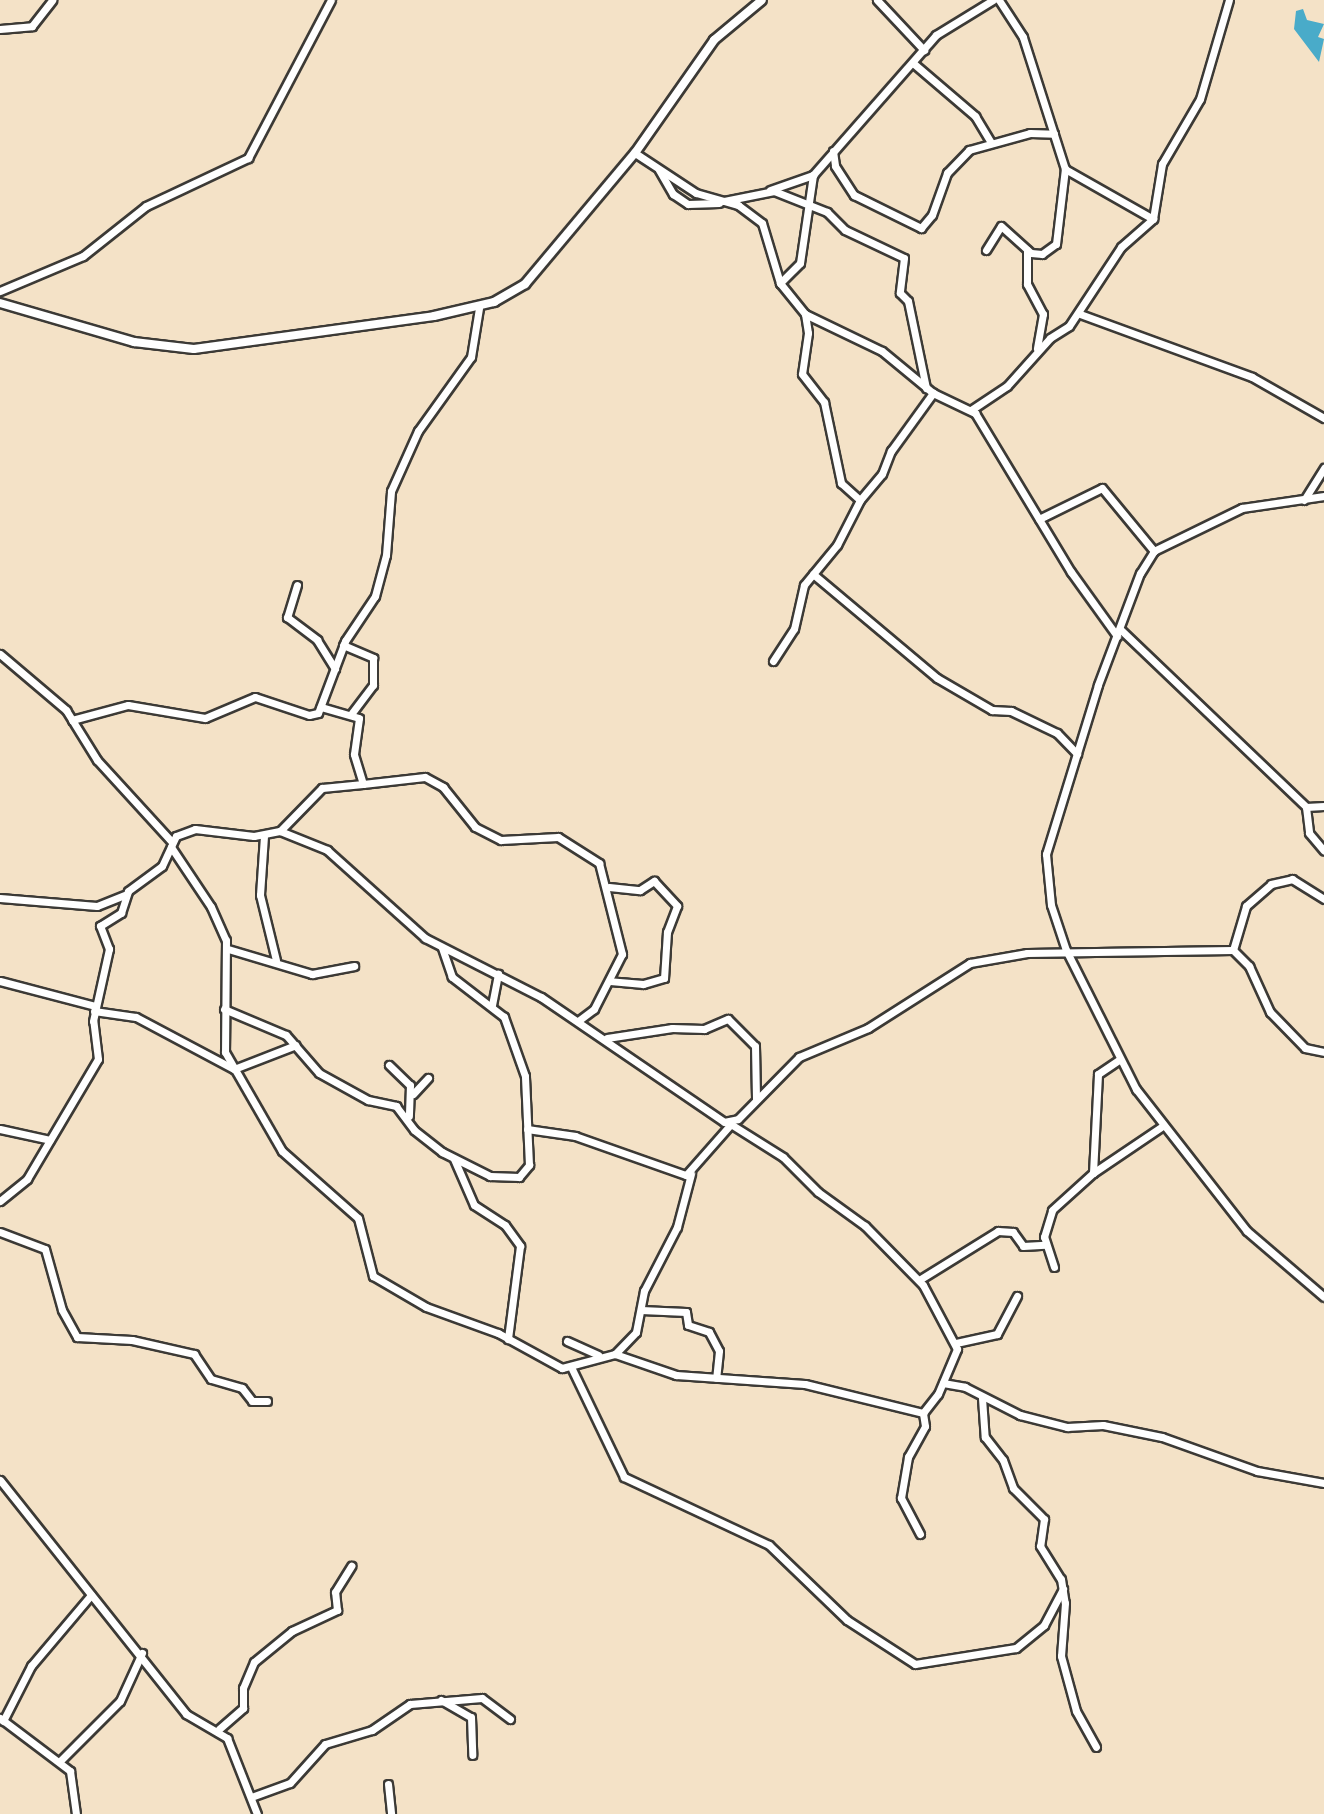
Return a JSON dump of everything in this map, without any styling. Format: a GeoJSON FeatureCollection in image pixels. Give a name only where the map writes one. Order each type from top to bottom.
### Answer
{"type":"FeatureCollection","features":[{"type":"Feature","properties":{"kind":"street"},"geometry":{"type":"LineString","coordinates":[[0,30],[32,26],[52,0]]}},
{"type":"Feature","properties":{"kind":"street"},"geometry":{"type":"LineString","coordinates":[[0,291],[82,256],[146,206],[248,158],[332,0]]}},
{"type":"Feature","properties":{"kind":"street"},"geometry":{"type":"LineString","coordinates":[[0,303],[134,342],[194,349],[480,308],[525,284],[635,153],[714,40],[762,0]]}},
{"type":"Feature","properties":{"kind":"street"},"geometry":{"type":"LineString","coordinates":[[877,0],[924,50]]}},
{"type":"Feature","properties":{"kind":"street"},"geometry":{"type":"LineString","coordinates":[[780,283],[800,263],[813,175],[939,33],[993,0]]}},
{"type":"Feature","properties":{"kind":"street"},"geometry":{"type":"LineString","coordinates":[[986,250],[1000,226],[1027,250],[1042,254],[1056,244],[1065,169],[1023,37],[999,0]]}},
{"type":"Feature","properties":{"kind":"street"},"geometry":{"type":"LineString","coordinates":[[971,410],[1007,386],[1034,356],[1080,314],[1121,247],[1153,219],[1162,164],[1200,99],[1229,0]]}},
{"type":"Feature","properties":{"kind":"street"},"geometry":{"type":"LineString","coordinates":[[913,63],[975,116],[991,142]]}},
{"type":"Feature","properties":{"kind":"street"},"geometry":{"type":"LineString","coordinates":[[833,151],[835,166],[854,195],[921,228],[932,216],[953,165],[969,150],[991,142],[1030,133],[1054,134]]}},
{"type":"Feature","properties":{"kind":"street"},"geometry":{"type":"LineString","coordinates":[[635,153],[659,170],[762,223],[780,283],[805,314],[882,351],[933,393],[971,410],[1039,519],[1119,632],[1306,807],[1309,833],[1324,851]]}},
{"type":"Feature","properties":{"kind":"street"},"geometry":{"type":"LineString","coordinates":[[1065,169],[1153,219]]}},
{"type":"Feature","properties":{"kind":"street"},"geometry":{"type":"LineString","coordinates":[[659,170],[673,194],[688,204],[722,202],[770,190],[813,175]]}},
{"type":"Feature","properties":{"kind":"street"},"geometry":{"type":"LineString","coordinates":[[770,190],[808,204],[844,230],[905,259],[900,293],[908,301],[926,388]]}},
{"type":"Feature","properties":{"kind":"street"},"geometry":{"type":"LineString","coordinates":[[1027,250],[1027,284],[1043,314],[1034,356]]}},
{"type":"Feature","properties":{"kind":"street"},"geometry":{"type":"LineString","coordinates":[[72,720],[128,705],[198,719],[255,697],[309,715],[321,707],[343,645],[375,594],[386,555],[391,491],[418,431],[471,357],[480,308]]}},
{"type":"Feature","properties":{"kind":"street"},"geometry":{"type":"LineString","coordinates":[[805,314],[808,331],[802,374],[824,402],[841,483],[860,500]]}},
{"type":"Feature","properties":{"kind":"street"},"geometry":{"type":"LineString","coordinates":[[1080,314],[1252,377],[1324,418]]}},
{"type":"Feature","properties":{"kind":"street"},"geometry":{"type":"LineString","coordinates":[[773,661],[794,629],[800,593],[838,542],[860,500],[933,393]]}},
{"type":"Feature","properties":{"kind":"street"},"geometry":{"type":"LineString","coordinates":[[1304,500],[1324,468]]}},
{"type":"Feature","properties":{"kind":"street"},"geometry":{"type":"LineString","coordinates":[[1039,519],[1102,488],[1154,551]]}},
{"type":"Feature","properties":{"kind":"street"},"geometry":{"type":"LineString","coordinates":[[1324,496],[1242,508],[1154,551],[1140,573],[1077,754],[1046,854],[1051,905],[1066,950],[1119,1060],[1161,1127],[1247,1231],[1324,1298]]}},
{"type":"Feature","properties":{"kind":"street"},"geometry":{"type":"LineString","coordinates":[[813,574],[861,611],[885,640],[938,678],[994,710],[1011,711],[1057,733],[1077,754]]}},
{"type":"Feature","properties":{"kind":"street"},"geometry":{"type":"LineString","coordinates":[[297,585],[287,617],[317,640],[335,669]]}},
{"type":"Feature","properties":{"kind":"street"},"geometry":{"type":"LineString","coordinates":[[343,645],[373,658],[373,685],[352,713]]}},
{"type":"Feature","properties":{"kind":"street"},"geometry":{"type":"LineString","coordinates":[[0,654],[72,720],[97,760],[171,844],[211,907],[228,950],[221,1041],[234,1069],[282,1151],[358,1218],[373,1276],[435,1312],[508,1339],[557,1366],[571,1367],[598,1355],[615,1354],[668,1373],[815,1386],[923,1413]]}},
{"type":"Feature","properties":{"kind":"street"},"geometry":{"type":"LineString","coordinates":[[0,665],[10,665]]}},
{"type":"Feature","properties":{"kind":"street"},"geometry":{"type":"LineString","coordinates":[[321,707],[352,713],[361,721],[354,754],[363,784]]}},
{"type":"Feature","properties":{"kind":"street"},"geometry":{"type":"LineString","coordinates":[[0,898],[97,906],[126,894],[162,866],[171,844],[195,829],[264,836],[280,831],[322,788],[425,777],[443,787],[475,827],[501,840],[526,843],[558,837],[589,853],[609,887],[622,954],[594,1009],[578,1021]]}},
{"type":"Feature","properties":{"kind":"street"},"geometry":{"type":"LineString","coordinates":[[1306,807],[1324,806]]}},
{"type":"Feature","properties":{"kind":"street"},"geometry":{"type":"LineString","coordinates":[[280,831],[337,856],[442,948],[498,974],[607,1038],[783,1157],[818,1192],[865,1226],[919,1280],[956,1343],[944,1383],[923,1413],[926,1426],[908,1457],[901,1498],[920,1534]]}},
{"type":"Feature","properties":{"kind":"street"},"geometry":{"type":"LineString","coordinates":[[264,836],[261,895],[276,960]]}},
{"type":"Feature","properties":{"kind":"street"},"geometry":{"type":"LineString","coordinates":[[1233,950],[1246,906],[1271,885],[1292,879],[1324,899]]}},
{"type":"Feature","properties":{"kind":"street"},"geometry":{"type":"LineString","coordinates":[[609,887],[640,890],[654,881],[676,906],[667,932],[664,978],[643,984],[610,981]]}},
{"type":"Feature","properties":{"kind":"street"},"geometry":{"type":"LineString","coordinates":[[0,1201],[27,1179],[98,1059],[95,1009],[109,951],[99,929],[121,913],[126,894]]}},
{"type":"Feature","properties":{"kind":"street"},"geometry":{"type":"LineString","coordinates":[[428,1078],[413,1094],[409,1116],[414,1130],[454,1159],[490,1176],[519,1177],[530,1165],[527,1129],[528,1086],[504,1017],[492,1005],[452,977],[442,948]]}},
{"type":"Feature","properties":{"kind":"street"},"geometry":{"type":"LineString","coordinates":[[228,950],[276,960],[312,974],[354,966]]}},
{"type":"Feature","properties":{"kind":"street"},"geometry":{"type":"LineString","coordinates":[[615,1354],[636,1332],[655,1261],[677,1227],[691,1173],[730,1123],[799,1057],[868,1028],[970,963],[1066,950],[1233,950],[1249,966],[1270,1012],[1305,1048],[1324,1052]]}},
{"type":"Feature","properties":{"kind":"street"},"geometry":{"type":"LineString","coordinates":[[492,1005],[498,974]]}},
{"type":"Feature","properties":{"kind":"street"},"geometry":{"type":"LineString","coordinates":[[0,981],[95,1009],[136,1017],[234,1069],[296,1046]]}},
{"type":"Feature","properties":{"kind":"street"},"geometry":{"type":"LineString","coordinates":[[224,1009],[279,1032],[296,1046],[319,1073],[409,1116]]}},
{"type":"Feature","properties":{"kind":"street"},"geometry":{"type":"LineString","coordinates":[[607,1038],[672,1028],[704,1029],[729,1019],[755,1046],[756,1099]]}},
{"type":"Feature","properties":{"kind":"street"},"geometry":{"type":"LineString","coordinates":[[1093,1173],[1098,1074],[1119,1060]]}},
{"type":"Feature","properties":{"kind":"street"},"geometry":{"type":"LineString","coordinates":[[389,1065],[413,1094]]}},
{"type":"Feature","properties":{"kind":"street"},"geometry":{"type":"LineString","coordinates":[[1054,1267],[1045,1245],[1052,1210],[1093,1173],[1161,1127]]}},
{"type":"Feature","properties":{"kind":"street"},"geometry":{"type":"LineString","coordinates":[[0,1129],[50,1140]]}},
{"type":"Feature","properties":{"kind":"street"},"geometry":{"type":"LineString","coordinates":[[527,1129],[575,1136],[691,1173]]}},
{"type":"Feature","properties":{"kind":"street"},"geometry":{"type":"LineString","coordinates":[[454,1159],[474,1205],[505,1225],[520,1246],[508,1339]]}},
{"type":"Feature","properties":{"kind":"street"},"geometry":{"type":"LineString","coordinates":[[919,1280],[998,1231],[1013,1232],[1023,1246],[1045,1245]]}},
{"type":"Feature","properties":{"kind":"street"},"geometry":{"type":"LineString","coordinates":[[0,1232],[43,1247],[62,1310],[77,1337],[132,1340],[196,1354],[211,1379],[242,1388],[252,1401],[267,1401]]}},
{"type":"Feature","properties":{"kind":"street"},"geometry":{"type":"LineString","coordinates":[[956,1343],[997,1334],[1017,1296]]}},
{"type":"Feature","properties":{"kind":"street"},"geometry":{"type":"LineString","coordinates":[[641,1310],[686,1311],[688,1325],[709,1332],[718,1351],[716,1378]]}},
{"type":"Feature","properties":{"kind":"street"},"geometry":{"type":"LineString","coordinates":[[567,1341],[598,1355]]}},
{"type":"Feature","properties":{"kind":"street"},"geometry":{"type":"LineString","coordinates":[[571,1367],[624,1477],[768,1545],[847,1620],[915,1664],[1016,1648],[1044,1625],[1063,1589]]}},
{"type":"Feature","properties":{"kind":"street"},"geometry":{"type":"LineString","coordinates":[[944,1383],[965,1387],[982,1398],[1067,1427],[1103,1425],[1162,1437],[1257,1471],[1324,1483]]}},
{"type":"Feature","properties":{"kind":"street"},"geometry":{"type":"LineString","coordinates":[[982,1398],[982,1430],[1003,1460],[1013,1488],[1044,1516],[1041,1550],[1063,1589],[1061,1656],[1076,1711],[1096,1747]]}},
{"type":"Feature","properties":{"kind":"street"},"geometry":{"type":"LineString","coordinates":[[0,1480],[91,1595],[142,1653],[195,1723],[219,1729],[254,1796],[257,1814]]}},
{"type":"Feature","properties":{"kind":"street"},"geometry":{"type":"LineString","coordinates":[[219,1729],[243,1708],[243,1688],[254,1662],[292,1631],[337,1610],[335,1593],[351,1566]]}},
{"type":"Feature","properties":{"kind":"street"},"geometry":{"type":"LineString","coordinates":[[76,1814],[73,1778],[62,1761],[1,1719],[31,1666],[91,1595]]}},
{"type":"Feature","properties":{"kind":"street"},"geometry":{"type":"LineString","coordinates":[[62,1761],[120,1701],[142,1653]]}},
{"type":"Feature","properties":{"kind":"street"},"geometry":{"type":"LineString","coordinates":[[254,1796],[290,1783],[330,1741],[372,1730],[410,1704],[438,1698],[486,1699],[510,1719]]}},
{"type":"Feature","properties":{"kind":"street"},"geometry":{"type":"LineString","coordinates":[[438,1698],[471,1717],[472,1755]]}},
{"type":"Feature","properties":{"kind":"street"},"geometry":{"type":"LineString","coordinates":[[388,1784],[392,1814]]}},
{"type":"Feature","properties":{"kind":"water"},"geometry":{"type":"Polygon","coordinates":[[[1303,9],[1307,20],[1324,24],[1318,37],[1324,39],[1319,62],[1294,29],[1296,11],[1303,9]]]}}]}
